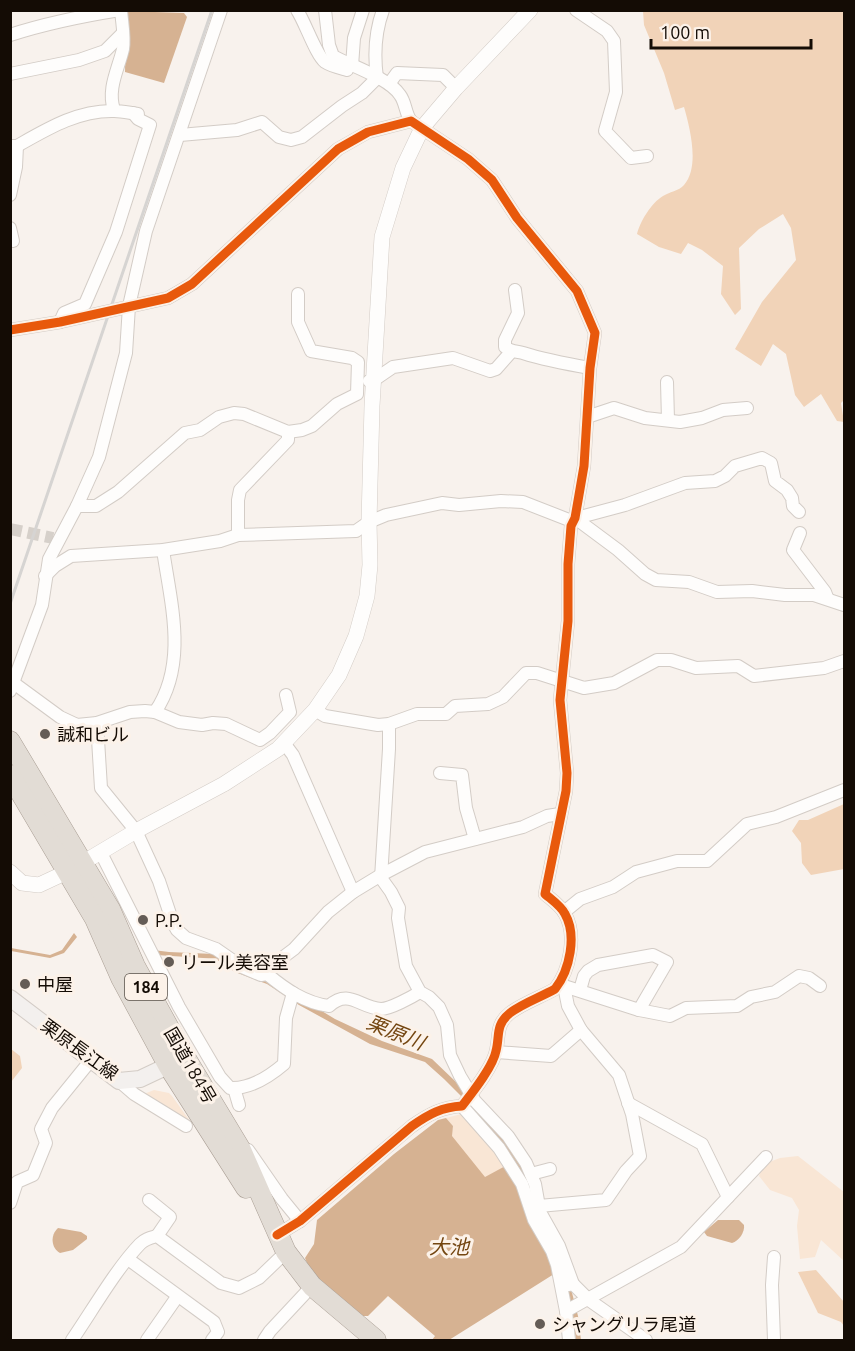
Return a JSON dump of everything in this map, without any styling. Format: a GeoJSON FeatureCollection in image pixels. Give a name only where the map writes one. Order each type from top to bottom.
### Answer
{"type":"FeatureCollection","features":[{"type":"Feature","properties":{"kind":"highway","name":"国道184号"},"geometry":{"type":"LineString","coordinates":[[10,741],[76,867],[95,919],[121,978],[177,1062],[241,1150],[282,1244]]}},
{"type":"Feature","properties":{"kind":"highway","name":"国道184号"},"geometry":{"type":"LineString","coordinates":[[10,774],[76,867]]}},
{"type":"Feature","properties":{"kind":"highway","name":"国道184号"},"geometry":{"type":"LineString","coordinates":[[177,1062],[226,1154],[282,1244],[312,1286],[376,1341]]}},
{"type":"Feature","properties":{"kind":"main road","name":"栗原長江線"},"geometry":{"type":"LineString","coordinates":[[14,1004],[119,1081],[140,1079],[177,1062]]}},
{"type":"Feature","properties":{"kind":"street"},"geometry":{"type":"LineString","coordinates":[[10,35],[60,20],[121,10],[123,47],[114,77],[111,100],[114,110]]}},
{"type":"Feature","properties":{"kind":"street"},"geometry":{"type":"LineString","coordinates":[[220,10],[146,231],[129,306],[124,363],[99,457],[76,506],[55,539],[48,559],[42,605],[13,687],[60,717],[77,724],[98,723],[130,712],[145,711],[191,724],[226,724],[260,740],[268,756]]}},
{"type":"Feature","properties":{"kind":"street"},"geometry":{"type":"LineString","coordinates":[[297,10],[321,58],[326,63],[354,72],[354,38],[363,10]]}},
{"type":"Feature","properties":{"kind":"street"},"geometry":{"type":"LineString","coordinates":[[325,10],[329,45],[333,56],[389,84],[406,104],[407,115],[416,125],[468,159],[492,180],[517,218],[577,291],[595,333],[590,368],[584,466],[575,518],[571,526],[568,564],[568,621],[561,711],[567,773],[566,791],[545,894],[564,912],[571,930],[571,945],[562,985],[568,1006],[581,1030],[620,1075],[638,1137],[640,1156],[626,1171],[606,1200],[539,1206]]}},
{"type":"Feature","properties":{"kind":"street"},"geometry":{"type":"LineString","coordinates":[[377,78],[376,46],[383,10]]}},
{"type":"Feature","properties":{"kind":"street"},"geometry":{"type":"LineString","coordinates":[[10,872],[22,883],[39,885],[76,867],[136,831],[224,784],[284,743],[315,710],[339,675],[357,636],[367,596],[370,565],[369,522],[374,380],[382,237],[416,125],[456,88],[530,10]]}},
{"type":"Feature","properties":{"kind":"street"},"geometry":{"type":"LineString","coordinates":[[576,10],[607,31],[614,41],[616,92],[605,131],[630,158],[647,156]]}},
{"type":"Feature","properties":{"kind":"street"},"geometry":{"type":"LineString","coordinates":[[10,74],[79,60],[105,51],[122,34]]}},
{"type":"Feature","properties":{"kind":"street"},"geometry":{"type":"LineString","coordinates":[[389,84],[397,73],[443,75],[456,88]]}},
{"type":"Feature","properties":{"kind":"street"},"geometry":{"type":"LineString","coordinates":[[180,135],[237,130],[262,122],[279,137],[291,140],[302,137],[362,93],[377,78]]}},
{"type":"Feature","properties":{"kind":"street"},"geometry":{"type":"LineString","coordinates":[[10,195],[16,167],[14,146],[58,122],[114,110],[135,114],[138,119],[150,125],[116,232],[85,304],[64,313],[60,322]]}},
{"type":"Feature","properties":{"kind":"street"},"geometry":{"type":"LineString","coordinates":[[10,330],[60,322],[168,298],[192,284],[338,149],[368,132],[416,125]]}},
{"type":"Feature","properties":{"kind":"street"},"geometry":{"type":"LineString","coordinates":[[10,228],[13,241]]}},
{"type":"Feature","properties":{"kind":"street"},"geometry":{"type":"LineString","coordinates":[[515,290],[518,313],[505,340],[505,347],[511,352],[519,352],[547,361],[590,368]]}},
{"type":"Feature","properties":{"kind":"street"},"geometry":{"type":"LineString","coordinates":[[76,506],[96,506],[111,497],[130,483],[185,433],[200,430],[219,417],[234,413],[244,414],[288,432],[302,430],[312,426],[337,404],[357,394],[358,362],[352,358],[311,351],[298,322],[298,294]]}},
{"type":"Feature","properties":{"kind":"street"},"geometry":{"type":"LineString","coordinates":[[357,383],[374,380],[393,368],[453,358],[490,371],[496,369],[511,352]]}},
{"type":"Feature","properties":{"kind":"street"},"geometry":{"type":"LineString","coordinates":[[667,382],[668,420]]}},
{"type":"Feature","properties":{"kind":"street"},"geometry":{"type":"LineString","coordinates":[[587,417],[614,408],[645,418],[680,422],[702,418],[723,410],[747,408]]}},
{"type":"Feature","properties":{"kind":"street"},"geometry":{"type":"LineString","coordinates":[[238,535],[240,490],[288,440],[288,432]]}},
{"type":"Feature","properties":{"kind":"street"},"geometry":{"type":"LineString","coordinates":[[45,576],[55,566],[71,556],[163,550],[220,541],[238,535],[356,531],[369,522],[386,515],[442,503],[459,505],[501,501],[523,502],[569,520],[625,505],[685,483],[715,481],[725,476],[735,465],[762,458],[771,463],[775,480],[787,490],[793,506],[799,512]]}},
{"type":"Feature","properties":{"kind":"street"},"geometry":{"type":"LineString","coordinates":[[575,518],[618,550],[645,574],[656,580],[688,582],[717,592],[752,591],[785,595],[814,595],[827,597],[844,605]]}},
{"type":"Feature","properties":{"kind":"street"},"geometry":{"type":"LineString","coordinates":[[800,533],[793,550],[827,597]]}},
{"type":"Feature","properties":{"kind":"street"},"geometry":{"type":"LineString","coordinates":[[155,712],[163,701],[171,681],[175,647],[174,620],[163,550]]}},
{"type":"Feature","properties":{"kind":"street"},"geometry":{"type":"LineString","coordinates":[[315,710],[325,716],[378,725],[389,724],[417,714],[446,714],[455,706],[488,704],[503,697],[526,673],[537,673],[584,688],[614,683],[657,660],[671,660],[696,668],[738,666],[754,676],[824,668],[844,661]]}},
{"type":"Feature","properties":{"kind":"street"},"geometry":{"type":"LineString","coordinates":[[260,740],[270,734],[290,712],[286,695]]}},
{"type":"Feature","properties":{"kind":"street"},"geometry":{"type":"LineString","coordinates":[[98,723],[101,788],[136,831],[159,881],[177,930],[186,938],[216,949],[242,967],[261,975],[267,974]]}},
{"type":"Feature","properties":{"kind":"street"},"geometry":{"type":"LineString","coordinates":[[389,724],[381,878],[399,908],[398,918],[406,966],[420,992],[439,1007],[447,1025],[453,1066],[467,1099],[516,1174],[534,1220],[568,1285],[646,1341]]}},
{"type":"Feature","properties":{"kind":"street"},"geometry":{"type":"LineString","coordinates":[[284,743],[293,755],[353,892]]}},
{"type":"Feature","properties":{"kind":"street"},"geometry":{"type":"LineString","coordinates":[[440,773],[462,775],[466,808],[475,839]]}},
{"type":"Feature","properties":{"kind":"street"},"geometry":{"type":"LineString","coordinates":[[564,912],[580,899],[613,887],[636,872],[677,861],[707,861],[747,824],[776,817],[844,790]]}},
{"type":"Feature","properties":{"kind":"street"},"geometry":{"type":"LineString","coordinates":[[267,974],[270,967],[294,949],[328,912],[381,874],[424,852],[523,827],[547,816],[560,814]]}},
{"type":"Feature","properties":{"kind":"street"},"geometry":{"type":"LineString","coordinates":[[101,853],[179,1007],[220,1077],[230,1088],[251,1084],[273,1073],[284,1064],[286,1018],[292,997]]}},
{"type":"Feature","properties":{"kind":"street"},"geometry":{"type":"LineString","coordinates":[[580,990],[584,976],[598,965],[653,955],[667,962],[639,1010]]}},
{"type":"Feature","properties":{"kind":"street"},"geometry":{"type":"LineString","coordinates":[[267,974],[292,997],[329,1006],[348,998],[373,1008],[385,1009],[420,992]]}},
{"type":"Feature","properties":{"kind":"street"},"geometry":{"type":"LineString","coordinates":[[467,1099],[496,1052],[497,1034],[502,1022],[510,1013],[562,985],[639,1010],[670,1016],[686,1008],[737,1006],[751,997],[775,992],[799,976],[809,978],[820,986]]}},
{"type":"Feature","properties":{"kind":"street"},"geometry":{"type":"LineString","coordinates":[[496,1052],[551,1056],[581,1030]]}},
{"type":"Feature","properties":{"kind":"street"},"geometry":{"type":"LineString","coordinates":[[10,1203],[17,1182],[31,1178],[37,1166],[46,1143],[41,1129],[46,1117],[91,1060]]}},
{"type":"Feature","properties":{"kind":"street"},"geometry":{"type":"LineString","coordinates":[[119,1081],[134,1094],[186,1126]]}},
{"type":"Feature","properties":{"kind":"street"},"geometry":{"type":"LineString","coordinates":[[234,1088],[239,1105]]}},
{"type":"Feature","properties":{"kind":"street"},"geometry":{"type":"LineString","coordinates":[[157,1236],[221,1283],[239,1288],[259,1278],[300,1221],[412,1126],[430,1113],[467,1099],[475,1101],[508,1136],[531,1174],[543,1219],[559,1246],[568,1285],[571,1309],[569,1341]]}},
{"type":"Feature","properties":{"kind":"street"},"geometry":{"type":"LineString","coordinates":[[628,1103],[702,1144],[728,1197]]}},
{"type":"Feature","properties":{"kind":"street"},"geometry":{"type":"LineString","coordinates":[[241,1150],[249,1150],[300,1221]]}},
{"type":"Feature","properties":{"kind":"street"},"geometry":{"type":"LineString","coordinates":[[571,1309],[681,1247],[766,1157]]}},
{"type":"Feature","properties":{"kind":"street"},"geometry":{"type":"LineString","coordinates":[[531,1174],[550,1169]]}},
{"type":"Feature","properties":{"kind":"street"},"geometry":{"type":"LineString","coordinates":[[72,1341],[141,1242],[157,1236],[170,1217],[149,1200]]}},
{"type":"Feature","properties":{"kind":"street"},"geometry":{"type":"LineString","coordinates":[[774,1257],[772,1285],[774,1341]]}},
{"type":"Feature","properties":{"kind":"street"},"geometry":{"type":"LineString","coordinates":[[128,1259],[214,1322],[218,1332],[212,1341]]}},
{"type":"Feature","properties":{"kind":"street"},"geometry":{"type":"LineString","coordinates":[[264,1341],[270,1331],[312,1286]]}},
{"type":"Feature","properties":{"kind":"street"},"geometry":{"type":"LineString","coordinates":[[147,1341],[177,1297]]}},
{"type":"Feature","properties":{"kind":"shaded area"},"geometry":{"type":"Polygon","coordinates":[[[643,11],[844,11],[844,400],[841,403],[844,422],[837,421],[821,394],[804,407],[795,395],[786,354],[773,344],[761,366],[735,349],[762,302],[796,260],[791,228],[783,214],[759,229],[739,248],[741,309],[735,315],[721,294],[723,266],[702,250],[688,243],[681,254],[659,247],[637,234],[643,219],[654,203],[684,185],[692,168],[693,158],[691,136],[684,107],[675,110],[664,73],[644,25],[643,11]]]}},
{"type":"Feature","properties":{"kind":"shaded area"},"geometry":{"type":"Polygon","coordinates":[[[844,804],[844,869],[811,875],[802,863],[801,843],[792,831],[799,820],[808,820],[844,804]]]}},
{"type":"Feature","properties":{"kind":"shaded area"},"geometry":{"type":"Polygon","coordinates":[[[11,1049],[20,1056],[22,1068],[11,1082],[11,1049]]]}},
{"type":"Feature","properties":{"kind":"shaded area"},"geometry":{"type":"Polygon","coordinates":[[[154,1090],[169,1093],[190,1121],[144,1094],[154,1090]]]}},
{"type":"Feature","properties":{"kind":"shaded area"},"geometry":{"type":"Polygon","coordinates":[[[465,1113],[509,1164],[485,1178],[451,1136],[453,1126],[446,1118],[465,1113]]]}},
{"type":"Feature","properties":{"kind":"shaded area"},"geometry":{"type":"Polygon","coordinates":[[[798,1156],[844,1192],[844,1261],[821,1240],[815,1257],[800,1259],[797,1226],[799,1210],[792,1198],[770,1190],[759,1176],[764,1164],[780,1158],[798,1156]]]}},
{"type":"Feature","properties":{"kind":"shaded area"},"geometry":{"type":"Polygon","coordinates":[[[816,1270],[844,1302],[844,1326],[841,1322],[818,1313],[798,1272],[816,1270]]]}},
{"type":"Feature","properties":{"kind":"water"},"geometry":{"type":"Polygon","coordinates":[[[126,11],[184,13],[187,17],[164,83],[125,72],[126,11]]]}},
{"type":"Feature","properties":{"kind":"water"},"geometry":{"type":"Polygon","coordinates":[[[74,933],[77,937],[64,953],[50,958],[11,951],[11,948],[50,955],[62,950],[74,933]]]}},
{"type":"Feature","properties":{"kind":"water"},"geometry":{"type":"Polygon","coordinates":[[[153,950],[214,954],[269,979],[335,1019],[382,1041],[432,1059],[455,1081],[522,1159],[570,1285],[581,1340],[576,1340],[572,1314],[536,1219],[463,1098],[444,1079],[425,1062],[370,1044],[299,1005],[267,984],[235,972],[219,961],[156,955],[153,950]]]}},
{"type":"Feature","properties":{"kind":"water","name":"大池"},"geometry":{"type":"Polygon","coordinates":[[[446,1118],[453,1126],[452,1136],[485,1177],[509,1164],[551,1254],[554,1274],[449,1340],[432,1340],[435,1336],[388,1296],[368,1316],[363,1316],[322,1283],[305,1258],[314,1244],[317,1220],[394,1154],[438,1120],[446,1118]]]}},
{"type":"Feature","properties":{"kind":"water"},"geometry":{"type":"Polygon","coordinates":[[[718,1220],[739,1220],[744,1225],[741,1236],[732,1243],[707,1236],[704,1232],[718,1220]]]}},
{"type":"Feature","properties":{"kind":"water"},"geometry":{"type":"Polygon","coordinates":[[[58,1228],[81,1232],[87,1236],[87,1239],[73,1250],[60,1253],[53,1241],[58,1228]]]}},
{"type":"Feature","properties":{"kind":"tunnel"},"geometry":{"type":"LineString","coordinates":[[10,529],[53,538]]}},
{"type":"Feature","properties":{"kind":"railway"},"geometry":{"type":"LineString","coordinates":[[10,604],[212,10]]}},
{"type":"Feature","properties":{"kind":"cycle path"},"geometry":{"type":"LineString","coordinates":[[10,330],[60,322],[168,298],[192,284],[338,149],[368,132],[411,121],[468,159],[492,180],[517,218],[577,291],[595,333],[590,368],[584,466],[575,518],[571,526],[568,564],[568,621],[560,700],[567,773],[566,791],[545,894],[561,908],[569,922],[571,942],[565,972],[555,989],[505,1017],[500,1026],[491,1065],[462,1106],[436,1112],[412,1126],[300,1221],[277,1235]]}},
{"type":"Feature","properties":{"kind":"place","name":"誠和ビル"},"geometry":{"type":"Point","coordinates":[45,734]}},
{"type":"Feature","properties":{"kind":"place","name":"P.P."},"geometry":{"type":"Point","coordinates":[143,920]}},
{"type":"Feature","properties":{"kind":"place","name":"リール美容室"},"geometry":{"type":"Point","coordinates":[169,962]}},
{"type":"Feature","properties":{"kind":"place","name":"中屋"},"geometry":{"type":"Point","coordinates":[25,984]}},
{"type":"Feature","properties":{"kind":"place","name":"シャングリラ尾道"},"geometry":{"type":"Point","coordinates":[540,1324]}},
{"type":"Feature","properties":{"kind":"water label","name":"栗原川"},"geometry":{"type":"Point","coordinates":[396,1032]}}]}
